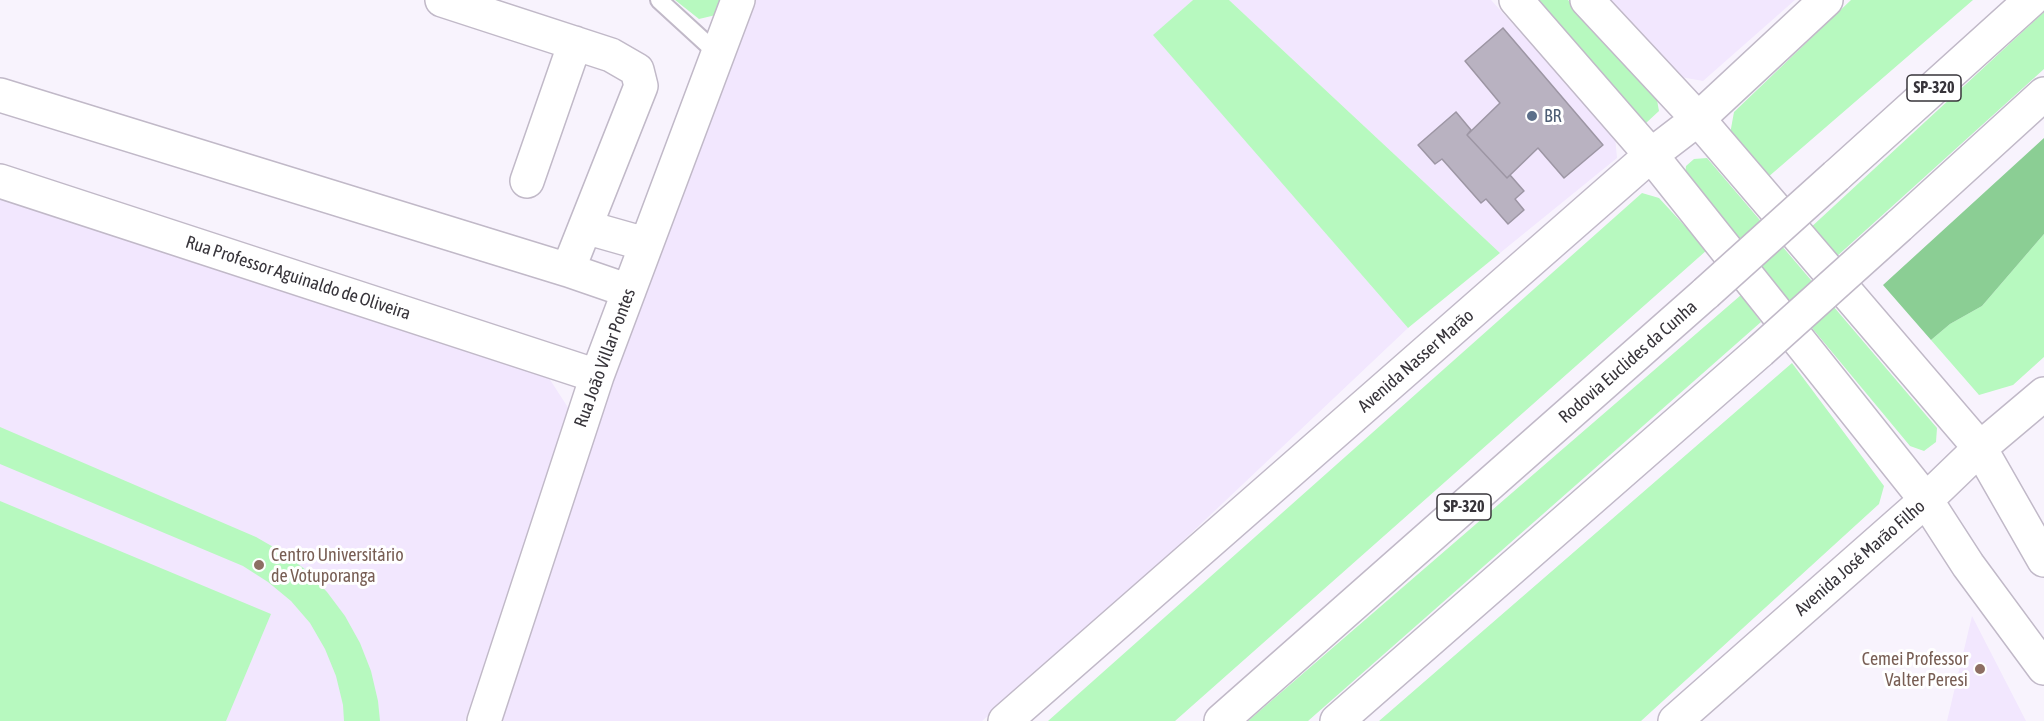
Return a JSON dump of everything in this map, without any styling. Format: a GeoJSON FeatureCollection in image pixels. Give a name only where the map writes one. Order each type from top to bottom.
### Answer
{"type":"FeatureCollection","features":[{"type":"Feature","properties":{"kind":"main road"},"geometry":{"type":"LineString","coordinates":[[442,0],[611,55],[637,70],[641,86],[568,270]]}},
{"type":"Feature","properties":{"kind":"main road","name":"Rua João Villar Pontes"},"geometry":{"type":"LineString","coordinates":[[484,721],[597,376],[738,0]]}},
{"type":"Feature","properties":{"kind":"main road"},"geometry":{"type":"LineString","coordinates":[[1516,0],[1651,155],[1926,500],[1968,565],[2044,668]]}},
{"type":"Feature","properties":{"kind":"main road"},"geometry":{"type":"LineString","coordinates":[[1587,0],[1698,119],[1980,447],[2044,560]]}},
{"type":"Feature","properties":{"kind":"main road","name":"Avenida Nasser Marão"},"geometry":{"type":"LineString","coordinates":[[1005,721],[1651,155],[1698,119],[1826,0]]}},
{"type":"Feature","properties":{"kind":"main road","name":"Rodovia Euclides da Cunha"},"geometry":{"type":"LineString","coordinates":[[1221,721],[1706,293],[2031,0]]}},
{"type":"Feature","properties":{"kind":"main road"},"geometry":{"type":"LineString","coordinates":[[527,181],[575,44]]}},
{"type":"Feature","properties":{"kind":"main road"},"geometry":{"type":"LineString","coordinates":[[1337,721],[1760,351],[2044,94]]}},
{"type":"Feature","properties":{"kind":"main road"},"geometry":{"type":"LineString","coordinates":[[0,95],[568,270],[629,291]]}},
{"type":"Feature","properties":{"kind":"main road","name":"Rua Professor Aguinaldo de Oliveira"},"geometry":{"type":"LineString","coordinates":[[0,181],[597,376]]}},
{"type":"Feature","properties":{"kind":"main road"},"geometry":{"type":"LineString","coordinates":[[585,227],[645,244]]}},
{"type":"Feature","properties":{"kind":"main road","name":"Avenida José Marão Filho"},"geometry":{"type":"LineString","coordinates":[[1675,721],[1926,500],[1980,447],[2044,394]]}},
{"type":"Feature","properties":{"kind":"lane"},"geometry":{"type":"LineString","coordinates":[[659,0],[718,54]]}},
{"type":"Feature","properties":{"kind":"shaded area"},"geometry":{"type":"Polygon","coordinates":[[[755,0],[1193,0],[1154,35],[1408,328],[1112,608],[982,721],[497,721],[607,382],[755,0]]]}},
{"type":"Feature","properties":{"kind":"shaded area"},"geometry":{"type":"Polygon","coordinates":[[[1229,0],[1491,0],[1615,136],[1617,158],[1500,253],[1229,0]]]}},
{"type":"Feature","properties":{"kind":"shaded area"},"geometry":{"type":"Polygon","coordinates":[[[1608,0],[1795,0],[1703,81],[1675,76],[1608,0]]]}},
{"type":"Feature","properties":{"kind":"shaded area","name":"Centro Universitário de Votuporanga"},"geometry":{"type":"Polygon","coordinates":[[[0,197],[545,372],[569,409],[465,721],[0,721],[0,197]]]}},
{"type":"Feature","properties":{"kind":"shaded area","name":"Cemei Professor Valter Peresi"},"geometry":{"type":"Polygon","coordinates":[[[1972,616],[2026,721],[1947,721],[1972,616]]]}},
{"type":"Feature","properties":{"kind":"green space"},"geometry":{"type":"Polygon","coordinates":[[[675,0],[725,0],[720,14],[699,19],[675,0]]]}},
{"type":"Feature","properties":{"kind":"green space"},"geometry":{"type":"Polygon","coordinates":[[[1193,0],[1229,0],[1500,253],[1408,328],[1153,35],[1193,0]]]}},
{"type":"Feature","properties":{"kind":"green space"},"geometry":{"type":"Polygon","coordinates":[[[1529,0],[1568,0],[1657,100],[1659,111],[1646,123],[1634,120],[1529,0]]]}},
{"type":"Feature","properties":{"kind":"green space"},"geometry":{"type":"Polygon","coordinates":[[[1851,0],[1973,0],[1767,178],[1730,134],[1734,112],[1851,0]]]}},
{"type":"Feature","properties":{"kind":"green space"},"geometry":{"type":"Polygon","coordinates":[[[2044,12],[2044,69],[1835,258],[1808,230],[2044,12]]]}},
{"type":"Feature","properties":{"kind":"green space"},"geometry":{"type":"Polygon","coordinates":[[[2044,138],[2044,234],[1982,306],[1950,324],[1931,340],[1883,285],[2044,138]]]}},
{"type":"Feature","properties":{"kind":"green space"},"geometry":{"type":"Polygon","coordinates":[[[1707,158],[1937,428],[1936,442],[1924,451],[1910,446],[1685,175],[1686,166],[1694,159],[1707,158]]]}},
{"type":"Feature","properties":{"kind":"green space"},"geometry":{"type":"Polygon","coordinates":[[[1642,193],[1659,198],[1707,250],[1175,721],[1048,721],[1642,193]]]}},
{"type":"Feature","properties":{"kind":"green space"},"geometry":{"type":"Polygon","coordinates":[[[2044,234],[2044,357],[2013,385],[1979,395],[1931,340],[1950,324],[1982,306],[2044,234]]]}},
{"type":"Feature","properties":{"kind":"green space"},"geometry":{"type":"Polygon","coordinates":[[[1741,295],[1761,322],[1308,721],[1248,721],[1741,295]]]}},
{"type":"Feature","properties":{"kind":"green space"},"geometry":{"type":"Polygon","coordinates":[[[1792,363],[1884,486],[1879,504],[1641,721],[1379,721],[1792,363]]]}},
{"type":"Feature","properties":{"kind":"green space"},"geometry":{"type":"Polygon","coordinates":[[[0,427],[256,537],[282,552],[306,570],[345,616],[360,643],[371,671],[380,721],[344,721],[343,705],[336,676],[325,649],[310,623],[291,601],[268,582],[243,566],[0,464],[0,427]]]}},
{"type":"Feature","properties":{"kind":"green space"},"geometry":{"type":"Polygon","coordinates":[[[0,501],[271,614],[226,721],[0,721],[0,501]]]}},
{"type":"Feature","properties":{"kind":"building","name":"BR"},"geometry":{"type":"Polygon","coordinates":[[[1503,28],[1603,145],[1564,178],[1538,148],[1507,178],[1467,135],[1500,103],[1465,61],[1503,28]]]}},
{"type":"Feature","properties":{"kind":"building"},"geometry":{"type":"Polygon","coordinates":[[[1456,112],[1471,130],[1467,135],[1507,178],[1510,175],[1524,191],[1515,199],[1524,210],[1508,224],[1486,199],[1481,203],[1442,159],[1435,164],[1418,145],[1456,112]]]}},
{"type":"Feature","properties":{"kind":"place","name":"BR"},"geometry":{"type":"Point","coordinates":[1532,116]}},
{"type":"Feature","properties":{"kind":"place","name":"Centro Universitário de Votuporanga"},"geometry":{"type":"Point","coordinates":[259,565]}},
{"type":"Feature","properties":{"kind":"place","name":"Cemei Professor Valter Peresi"},"geometry":{"type":"Point","coordinates":[1980,669]}}]}
